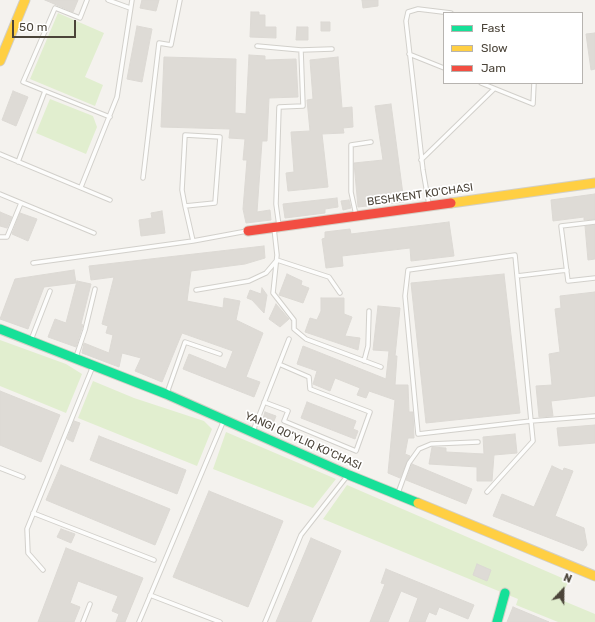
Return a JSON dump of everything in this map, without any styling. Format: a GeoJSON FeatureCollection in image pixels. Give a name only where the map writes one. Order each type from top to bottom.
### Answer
{"type":"FeatureCollection","features":[{"type":"Feature","properties":{"kind":"street"},"geometry":{"type":"LineString","coordinates":[[0,61],[25,0]]}},
{"type":"Feature","properties":{"kind":"street","name":"BESHKENT KO'CHASI"},"geometry":{"type":"LineString","coordinates":[[248,231],[595,183]]}},
{"type":"Feature","properties":{"kind":"street","name":"YANGI QO'YLIQ KO'CHASI"},"geometry":{"type":"LineString","coordinates":[[0,329],[166,394],[349,475],[595,576]]}},
{"type":"Feature","properties":{"kind":"street"},"geometry":{"type":"LineString","coordinates":[[497,622],[505,593]]}},
{"type":"Feature","properties":{"kind":"lane"},"geometry":{"type":"LineString","coordinates":[[87,0],[80,18],[55,8],[23,82],[110,117]]}},
{"type":"Feature","properties":{"kind":"lane"},"geometry":{"type":"LineString","coordinates":[[108,0],[130,8]]}},
{"type":"Feature","properties":{"kind":"lane"},"geometry":{"type":"LineString","coordinates":[[81,188],[117,97],[132,0]]}},
{"type":"Feature","properties":{"kind":"lane"},"geometry":{"type":"LineString","coordinates":[[143,178],[159,43],[171,45],[180,0]]}},
{"type":"Feature","properties":{"kind":"lane"},"geometry":{"type":"LineString","coordinates":[[429,206],[422,160],[406,21],[408,12],[418,9],[443,12]]}},
{"type":"Feature","properties":{"kind":"lane"},"geometry":{"type":"LineString","coordinates":[[257,46],[301,50],[332,49]]}},
{"type":"Feature","properties":{"kind":"lane"},"geometry":{"type":"LineString","coordinates":[[301,50],[303,106],[279,107],[276,204],[277,260],[273,293],[294,320],[294,329],[306,339],[382,368]]}},
{"type":"Feature","properties":{"kind":"lane"},"geometry":{"type":"LineString","coordinates":[[409,54],[443,68]]}},
{"type":"Feature","properties":{"kind":"lane"},"geometry":{"type":"LineString","coordinates":[[483,84],[533,104],[534,84]]}},
{"type":"Feature","properties":{"kind":"lane"},"geometry":{"type":"LineString","coordinates":[[422,160],[494,89]]}},
{"type":"Feature","properties":{"kind":"lane"},"geometry":{"type":"LineString","coordinates":[[18,162],[45,91]]}},
{"type":"Feature","properties":{"kind":"lane"},"geometry":{"type":"LineString","coordinates":[[185,206],[215,202],[220,137],[185,135],[182,190],[185,206],[193,241]]}},
{"type":"Feature","properties":{"kind":"lane"},"geometry":{"type":"LineString","coordinates":[[356,216],[351,192],[351,145],[371,142]]}},
{"type":"Feature","properties":{"kind":"lane"},"geometry":{"type":"LineString","coordinates":[[0,154],[110,200]]}},
{"type":"Feature","properties":{"kind":"lane"},"geometry":{"type":"LineString","coordinates":[[0,194],[94,234]]}},
{"type":"Feature","properties":{"kind":"lane"},"geometry":{"type":"LineString","coordinates":[[0,237],[7,237],[21,203]]}},
{"type":"Feature","properties":{"kind":"lane"},"geometry":{"type":"LineString","coordinates":[[595,222],[561,226],[568,281],[595,278]]}},
{"type":"Feature","properties":{"kind":"lane"},"geometry":{"type":"LineString","coordinates":[[33,263],[193,241],[248,231]]}},
{"type":"Feature","properties":{"kind":"lane"},"geometry":{"type":"LineString","coordinates":[[487,492],[533,441],[531,421],[515,255],[408,270],[405,296],[418,434],[531,421],[595,416]]}},
{"type":"Feature","properties":{"kind":"lane"},"geometry":{"type":"LineString","coordinates":[[196,290],[249,281],[266,273],[277,260]]}},
{"type":"Feature","properties":{"kind":"lane"},"geometry":{"type":"LineString","coordinates":[[277,260],[329,277],[340,292]]}},
{"type":"Feature","properties":{"kind":"lane"},"geometry":{"type":"LineString","coordinates":[[517,276],[566,270]]}},
{"type":"Feature","properties":{"kind":"lane"},"geometry":{"type":"LineString","coordinates":[[76,358],[85,330],[95,289]]}},
{"type":"Feature","properties":{"kind":"lane"},"geometry":{"type":"LineString","coordinates":[[31,341],[50,291]]}},
{"type":"Feature","properties":{"kind":"lane"},"geometry":{"type":"LineString","coordinates":[[364,361],[368,346],[369,311]]}},
{"type":"Feature","properties":{"kind":"lane"},"geometry":{"type":"LineString","coordinates":[[252,432],[289,339]]}},
{"type":"Feature","properties":{"kind":"lane"},"geometry":{"type":"LineString","coordinates":[[166,394],[185,342],[220,354]]}},
{"type":"Feature","properties":{"kind":"lane"},"geometry":{"type":"LineString","coordinates":[[264,402],[288,411],[284,421],[356,451],[370,412],[310,389],[309,376],[279,364]]}},
{"type":"Feature","properties":{"kind":"lane"},"geometry":{"type":"LineString","coordinates":[[44,570],[28,554],[27,529],[93,365]]}},
{"type":"Feature","properties":{"kind":"lane"},"geometry":{"type":"LineString","coordinates":[[139,622],[224,419]]}},
{"type":"Feature","properties":{"kind":"lane"},"geometry":{"type":"LineString","coordinates":[[398,495],[409,463],[419,449],[431,444],[478,442]]}},
{"type":"Feature","properties":{"kind":"lane"},"geometry":{"type":"LineString","coordinates":[[0,468],[23,477]]}},
{"type":"Feature","properties":{"kind":"lane"},"geometry":{"type":"LineString","coordinates":[[265,622],[301,535],[349,475]]}},
{"type":"Feature","properties":{"kind":"lane"},"geometry":{"type":"LineString","coordinates":[[33,513],[154,560]]}},
{"type":"Feature","properties":{"kind":"lane"},"geometry":{"type":"LineString","coordinates":[[150,595],[220,622]]}},
{"type":"Feature","properties":{"kind":"lane"},"geometry":{"type":"LineString","coordinates":[[83,622],[90,604]]}},
{"type":"Feature","properties":{"kind":"green space"},"geometry":{"type":"Polygon","coordinates":[[[58,13],[104,33],[85,77],[103,85],[95,106],[30,79],[58,13]]]}},
{"type":"Feature","properties":{"kind":"green space"},"geometry":{"type":"Polygon","coordinates":[[[50,99],[93,116],[97,127],[86,154],[36,133],[50,99]]]}},
{"type":"Feature","properties":{"kind":"green space"},"geometry":{"type":"Polygon","coordinates":[[[0,340],[66,364],[82,374],[66,413],[0,386],[0,340]]]}},
{"type":"Feature","properties":{"kind":"green space"},"geometry":{"type":"Polygon","coordinates":[[[93,381],[134,398],[204,421],[212,429],[197,466],[78,418],[93,381]]]}},
{"type":"Feature","properties":{"kind":"green space"},"geometry":{"type":"Polygon","coordinates":[[[226,432],[336,479],[313,508],[213,469],[226,432]]]}},
{"type":"Feature","properties":{"kind":"green space"},"geometry":{"type":"Polygon","coordinates":[[[347,485],[569,581],[559,599],[595,614],[595,622],[558,622],[516,605],[518,599],[323,519],[347,485]]]}},
{"type":"Feature","properties":{"kind":"building"},"geometry":{"type":"Polygon","coordinates":[[[45,0],[78,0],[73,12],[45,0]]]}},
{"type":"Feature","properties":{"kind":"building"},"geometry":{"type":"Polygon","coordinates":[[[142,0],[159,0],[156,11],[140,8],[142,0]]]}},
{"type":"Feature","properties":{"kind":"building"},"geometry":{"type":"Polygon","coordinates":[[[362,0],[378,0],[378,6],[363,8],[362,0]]]}},
{"type":"Feature","properties":{"kind":"building"},"geometry":{"type":"Polygon","coordinates":[[[251,12],[259,12],[259,15],[265,15],[265,27],[276,27],[276,38],[250,37],[251,12]]]}},
{"type":"Feature","properties":{"kind":"building"},"geometry":{"type":"Polygon","coordinates":[[[321,22],[330,22],[330,31],[321,31],[321,22]]]}},
{"type":"Feature","properties":{"kind":"building"},"geometry":{"type":"Polygon","coordinates":[[[137,26],[152,29],[142,82],[127,79],[137,26]]]}},
{"type":"Feature","properties":{"kind":"building"},"geometry":{"type":"Polygon","coordinates":[[[297,27],[308,27],[308,40],[296,40],[297,27]]]}},
{"type":"Feature","properties":{"kind":"building"},"geometry":{"type":"Polygon","coordinates":[[[595,33],[595,69],[591,70],[586,34],[595,33]]]}},
{"type":"Feature","properties":{"kind":"building"},"geometry":{"type":"Polygon","coordinates":[[[249,55],[265,56],[265,60],[296,59],[298,97],[269,98],[267,141],[262,141],[257,212],[270,210],[271,220],[246,223],[243,209],[247,160],[243,160],[245,139],[229,138],[230,129],[161,127],[164,57],[236,59],[235,113],[246,114],[249,55]]]}},
{"type":"Feature","properties":{"kind":"building"},"geometry":{"type":"Polygon","coordinates":[[[338,57],[342,108],[352,107],[353,127],[343,128],[344,133],[322,134],[328,187],[288,191],[286,173],[294,172],[291,132],[310,131],[307,100],[313,99],[310,60],[338,57]]]}},
{"type":"Feature","properties":{"kind":"building"},"geometry":{"type":"Polygon","coordinates":[[[13,91],[28,97],[16,126],[2,120],[13,91]]]}},
{"type":"Feature","properties":{"kind":"building"},"geometry":{"type":"Polygon","coordinates":[[[391,104],[404,202],[358,207],[354,163],[383,160],[375,106],[391,104]]]}},
{"type":"Feature","properties":{"kind":"building"},"geometry":{"type":"Polygon","coordinates":[[[595,194],[595,219],[584,220],[584,217],[553,221],[551,200],[595,194]]]}},
{"type":"Feature","properties":{"kind":"building"},"geometry":{"type":"Polygon","coordinates":[[[337,198],[338,207],[325,209],[325,213],[285,218],[283,204],[337,198]]]}},
{"type":"Feature","properties":{"kind":"building"},"geometry":{"type":"Polygon","coordinates":[[[349,200],[351,208],[343,210],[341,201],[349,200]]]}},
{"type":"Feature","properties":{"kind":"building"},"geometry":{"type":"Polygon","coordinates":[[[162,211],[165,233],[141,236],[139,220],[152,218],[151,213],[162,211]]]}},
{"type":"Feature","properties":{"kind":"building"},"geometry":{"type":"Polygon","coordinates":[[[0,212],[12,217],[7,228],[0,226],[0,212]]]}},
{"type":"Feature","properties":{"kind":"building"},"geometry":{"type":"Polygon","coordinates":[[[20,213],[37,219],[28,241],[12,234],[20,213]]]}},
{"type":"Feature","properties":{"kind":"building"},"geometry":{"type":"Polygon","coordinates":[[[449,222],[454,256],[411,261],[410,248],[342,256],[343,266],[326,268],[322,239],[325,238],[325,232],[350,229],[351,234],[449,222]]]}},
{"type":"Feature","properties":{"kind":"building"},"geometry":{"type":"Polygon","coordinates":[[[595,225],[595,259],[588,260],[585,226],[595,225]]]}},
{"type":"Feature","properties":{"kind":"building"},"geometry":{"type":"Polygon","coordinates":[[[264,246],[265,258],[245,264],[191,271],[187,301],[223,308],[224,298],[240,301],[236,320],[263,333],[246,377],[260,382],[254,397],[183,369],[189,354],[226,369],[233,351],[182,333],[162,382],[135,371],[141,358],[122,353],[119,367],[82,353],[84,343],[109,353],[113,335],[106,333],[108,326],[102,324],[114,277],[91,280],[89,266],[264,246]]]}},
{"type":"Feature","properties":{"kind":"building"},"geometry":{"type":"Polygon","coordinates":[[[74,270],[76,283],[44,287],[28,329],[0,319],[15,279],[74,270]]]}},
{"type":"Feature","properties":{"kind":"building"},"geometry":{"type":"Polygon","coordinates":[[[287,274],[302,281],[301,285],[309,288],[303,303],[279,295],[287,274]]]}},
{"type":"Feature","properties":{"kind":"building"},"geometry":{"type":"Polygon","coordinates":[[[504,274],[520,413],[426,423],[411,283],[504,274]]]}},
{"type":"Feature","properties":{"kind":"building"},"geometry":{"type":"Polygon","coordinates":[[[77,281],[91,284],[81,324],[83,325],[76,347],[48,337],[55,319],[66,323],[77,281]]]}},
{"type":"Feature","properties":{"kind":"building"},"geometry":{"type":"Polygon","coordinates":[[[262,288],[267,295],[264,313],[252,300],[247,298],[250,290],[261,294],[262,288]]]}},
{"type":"Feature","properties":{"kind":"building"},"geometry":{"type":"Polygon","coordinates":[[[595,292],[595,396],[551,401],[553,416],[539,417],[536,386],[552,385],[549,354],[560,352],[555,309],[561,308],[560,296],[595,292]]]}},
{"type":"Feature","properties":{"kind":"building"},"geometry":{"type":"Polygon","coordinates":[[[321,298],[344,298],[344,314],[352,317],[345,336],[360,338],[358,350],[305,332],[310,318],[317,320],[321,311],[321,298]]]}},
{"type":"Feature","properties":{"kind":"building"},"geometry":{"type":"Polygon","coordinates":[[[276,304],[289,319],[280,327],[269,319],[276,304]]]}},
{"type":"Feature","properties":{"kind":"building"},"geometry":{"type":"Polygon","coordinates":[[[378,306],[400,308],[395,356],[397,356],[395,385],[408,385],[409,412],[413,412],[414,438],[408,438],[405,454],[410,456],[400,478],[388,473],[395,400],[369,391],[366,398],[357,395],[360,388],[335,378],[330,391],[313,384],[317,371],[297,364],[303,346],[386,379],[389,351],[373,350],[378,306]]]}},
{"type":"Feature","properties":{"kind":"building"},"geometry":{"type":"Polygon","coordinates":[[[0,391],[60,415],[41,462],[0,445],[0,391]]]}},
{"type":"Feature","properties":{"kind":"building"},"geometry":{"type":"Polygon","coordinates":[[[307,402],[356,421],[353,429],[358,431],[355,439],[301,418],[307,402]]]}},
{"type":"Feature","properties":{"kind":"building"},"geometry":{"type":"Polygon","coordinates":[[[265,412],[276,416],[272,426],[262,422],[265,412]]]}},
{"type":"Feature","properties":{"kind":"building"},"geometry":{"type":"Polygon","coordinates":[[[74,421],[80,423],[73,442],[67,439],[74,421]]]}},
{"type":"Feature","properties":{"kind":"building"},"geometry":{"type":"Polygon","coordinates":[[[595,425],[595,443],[559,446],[557,428],[595,425]]]}},
{"type":"Feature","properties":{"kind":"building"},"geometry":{"type":"Polygon","coordinates":[[[515,434],[517,453],[494,455],[492,481],[477,481],[477,467],[429,464],[432,447],[446,448],[446,452],[484,454],[483,437],[515,434]]]}},
{"type":"Feature","properties":{"kind":"building"},"geometry":{"type":"Polygon","coordinates":[[[99,436],[186,470],[177,494],[90,460],[99,436]]]}},
{"type":"Feature","properties":{"kind":"building"},"geometry":{"type":"Polygon","coordinates":[[[412,464],[472,489],[466,504],[406,480],[412,464]]]}},
{"type":"Feature","properties":{"kind":"building"},"geometry":{"type":"Polygon","coordinates":[[[61,465],[170,509],[155,545],[46,500],[61,465]]]}},
{"type":"Feature","properties":{"kind":"building"},"geometry":{"type":"Polygon","coordinates":[[[552,466],[563,471],[564,468],[573,471],[555,516],[584,528],[587,545],[583,551],[493,516],[502,494],[534,507],[552,466]]]}},
{"type":"Feature","properties":{"kind":"building"},"geometry":{"type":"Polygon","coordinates":[[[209,491],[283,521],[248,607],[173,577],[209,491]]]}},
{"type":"Feature","properties":{"kind":"building"},"geometry":{"type":"Polygon","coordinates":[[[61,529],[75,534],[71,543],[57,537],[61,529]]]}},
{"type":"Feature","properties":{"kind":"building"},"geometry":{"type":"Polygon","coordinates":[[[311,538],[341,551],[311,622],[276,622],[311,538]]]}},
{"type":"Feature","properties":{"kind":"building"},"geometry":{"type":"Polygon","coordinates":[[[66,548],[143,578],[125,622],[116,622],[119,614],[112,611],[118,596],[78,581],[70,603],[80,607],[74,622],[38,622],[66,548]]]}},
{"type":"Feature","properties":{"kind":"building"},"geometry":{"type":"Polygon","coordinates":[[[477,564],[491,570],[487,581],[473,575],[477,564]]]}},
{"type":"Feature","properties":{"kind":"building"},"geometry":{"type":"Polygon","coordinates":[[[386,569],[474,605],[468,619],[439,607],[436,615],[429,612],[425,622],[409,622],[418,598],[401,591],[388,622],[370,622],[385,584],[381,583],[386,569]]]}},
{"type":"Feature","properties":{"kind":"building"},"geometry":{"type":"Polygon","coordinates":[[[513,607],[549,622],[507,622],[513,607]]]}},
{"type":"Feature","properties":{"kind":"traffic: fast"},"geometry":{"type":"LineString","coordinates":[[0,329],[166,394],[349,475],[418,503]]}},
{"type":"Feature","properties":{"kind":"traffic: fast"},"geometry":{"type":"LineString","coordinates":[[497,622],[505,593]]}},
{"type":"Feature","properties":{"kind":"traffic: slow"},"geometry":{"type":"LineString","coordinates":[[0,61],[25,0]]}},
{"type":"Feature","properties":{"kind":"traffic: slow"},"geometry":{"type":"LineString","coordinates":[[451,203],[595,183]]}},
{"type":"Feature","properties":{"kind":"traffic: slow"},"geometry":{"type":"LineString","coordinates":[[418,503],[595,576]]}},
{"type":"Feature","properties":{"kind":"traffic: jam"},"geometry":{"type":"LineString","coordinates":[[248,231],[451,203]]}}]}
